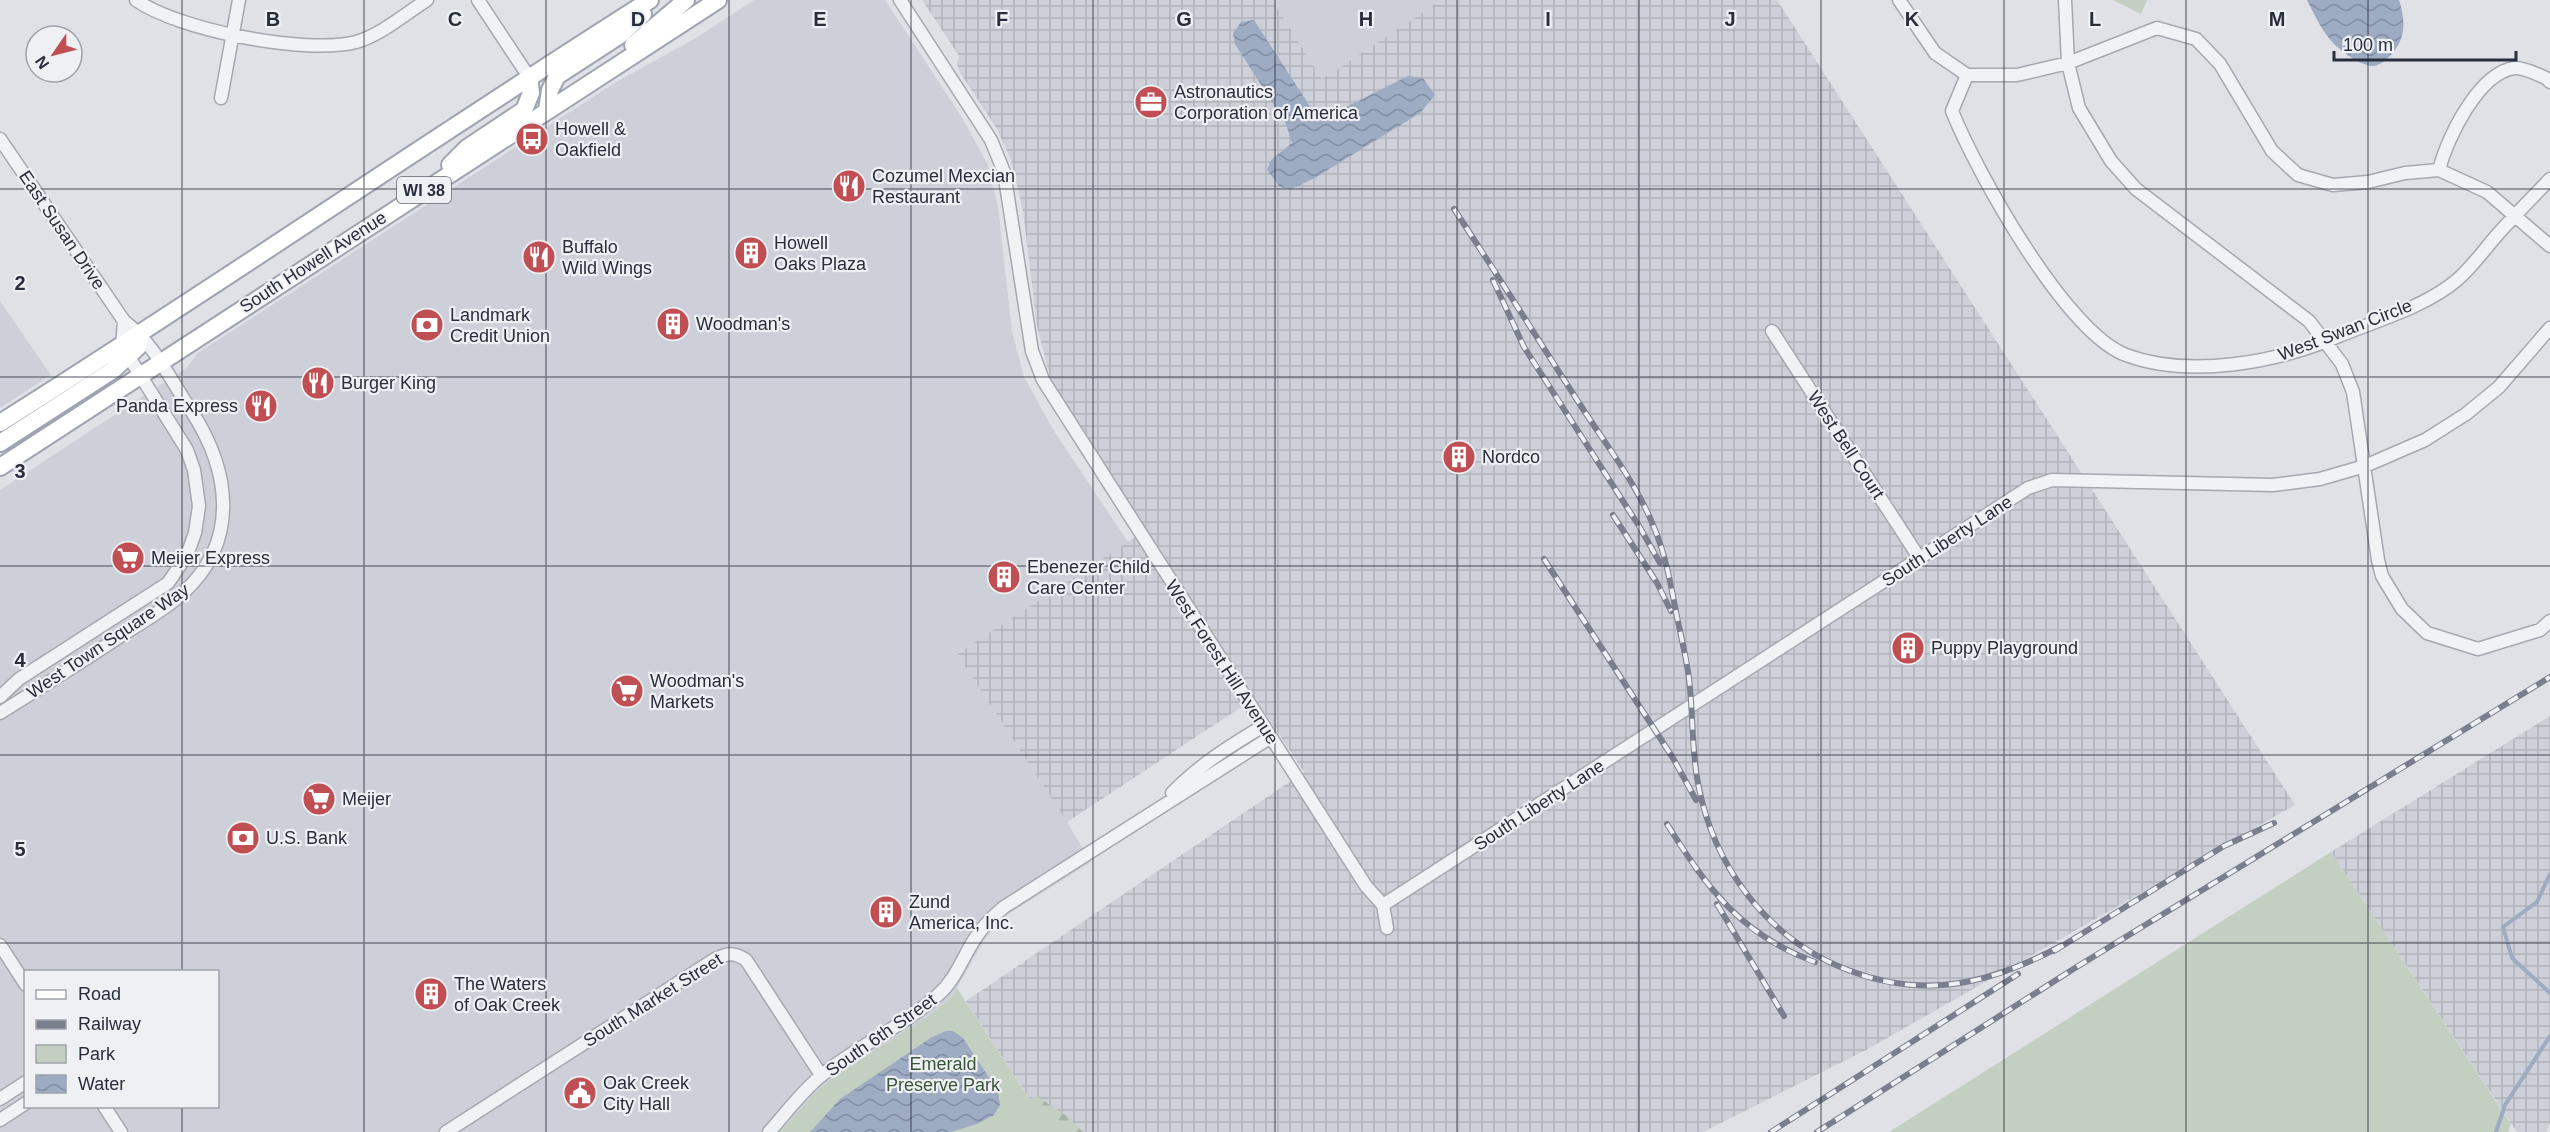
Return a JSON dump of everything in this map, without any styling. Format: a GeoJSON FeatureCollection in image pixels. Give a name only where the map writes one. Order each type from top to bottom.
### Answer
{"type":"FeatureCollection","features":[{"type":"Feature","properties":{"kind":"main road","name":"South Howell Avenue"},"geometry":{"type":"LineString","coordinates":[[141,333],[529,77],[650,0]]}},
{"type":"Feature","properties":{"kind":"main road"},"geometry":{"type":"LineString","coordinates":[[548,110],[550,90],[557,76],[620,34],[659,0]]}},
{"type":"Feature","properties":{"kind":"main road"},"geometry":{"type":"LineString","coordinates":[[594,80],[686,0]]}},
{"type":"Feature","properties":{"kind":"main road","name":"South Howell Avenue"},"geometry":{"type":"LineString","coordinates":[[0,467],[718,0]]}},
{"type":"Feature","properties":{"kind":"main road"},"geometry":{"type":"LineString","coordinates":[[426,189],[467,148],[524,110],[531,93],[529,77]]}},
{"type":"Feature","properties":{"kind":"main road"},"geometry":{"type":"LineString","coordinates":[[0,423],[126,351],[138,347],[141,333]]}},
{"type":"Feature","properties":{"kind":"main road"},"geometry":{"type":"LineString","coordinates":[[0,443],[126,351]]}},
{"type":"Feature","properties":{"kind":"street"},"geometry":{"type":"LineString","coordinates":[[136,0],[164,17],[190,26],[289,43],[339,45],[358,41],[375,33],[427,0]]}},
{"type":"Feature","properties":{"kind":"street"},"geometry":{"type":"LineString","coordinates":[[221,98],[239,0]]}},
{"type":"Feature","properties":{"kind":"street"},"geometry":{"type":"LineString","coordinates":[[478,0],[529,77]]}},
{"type":"Feature","properties":{"kind":"street","name":"West Forest Hill Avenue"},"geometry":{"type":"LineString","coordinates":[[900,0],[991,140],[999,158],[1004,172],[1032,351],[1043,380],[1366,886],[1383,905]]}},
{"type":"Feature","properties":{"kind":"street"},"geometry":{"type":"LineString","coordinates":[[1899,0],[1935,53],[1967,75],[2017,75],[2068,63],[2157,28],[2196,39],[2220,64],[2272,151],[2298,175],[2333,185],[2368,182],[2405,173],[2439,170],[2487,192],[2550,246]]}},
{"type":"Feature","properties":{"kind":"street"},"geometry":{"type":"LineString","coordinates":[[2065,0],[2068,63],[2079,108],[2111,161],[2136,189],[2309,321],[2342,364],[2353,392],[2382,576],[2402,609],[2427,633],[2478,649],[2540,630],[2550,621]]}},
{"type":"Feature","properties":{"kind":"street"},"geometry":{"type":"LineString","coordinates":[[2439,170],[2443,154],[2460,118],[2490,78],[2516,68],[2547,78],[2550,82]]}},
{"type":"Feature","properties":{"kind":"street","name":"West Swan Circle"},"geometry":{"type":"LineString","coordinates":[[1967,75],[1952,111],[1966,146],[2052,288],[2088,330],[2125,355],[2173,365],[2239,364],[2292,354],[2435,296],[2459,279],[2514,215],[2550,179]]}},
{"type":"Feature","properties":{"kind":"street","name":"East Susan Drive"},"geometry":{"type":"LineString","coordinates":[[0,139],[124,321],[141,333]]}},
{"type":"Feature","properties":{"kind":"street"},"geometry":{"type":"LineString","coordinates":[[124,321],[126,351]]}},
{"type":"Feature","properties":{"kind":"street","name":"South Liberty Lane"},"geometry":{"type":"LineString","coordinates":[[1383,905],[2028,488],[2052,480],[2273,485],[2320,479],[2364,466],[2425,440],[2466,414],[2499,387],[2550,328]]}},
{"type":"Feature","properties":{"kind":"street","name":"West Bell Court"},"geometry":{"type":"LineString","coordinates":[[1772,331],[1920,559]]}},
{"type":"Feature","properties":{"kind":"street","name":"West Town Square Way"},"geometry":{"type":"LineString","coordinates":[[0,713],[182,595],[208,565],[225,510],[222,480],[214,450],[141,333]]}},
{"type":"Feature","properties":{"kind":"street","name":"West Town Square Way"},"geometry":{"type":"LineString","coordinates":[[0,697],[19,679],[168,583],[187,555],[195,533],[199,506],[194,470],[187,450],[126,351]]}},
{"type":"Feature","properties":{"kind":"street","name":"South 6th Street"},"geometry":{"type":"LineString","coordinates":[[1158,806],[1190,774],[1263,726]]}},
{"type":"Feature","properties":{"kind":"street","name":"South 6th Street"},"geometry":{"type":"LineString","coordinates":[[769,1132],[821,1075],[923,1008],[942,992],[987,921],[1004,907],[1158,806],[1271,737]]}},
{"type":"Feature","properties":{"kind":"street"},"geometry":{"type":"LineString","coordinates":[[1383,905],[1387,928]]}},
{"type":"Feature","properties":{"kind":"street"},"geometry":{"type":"LineString","coordinates":[[0,945],[24,982]]}},
{"type":"Feature","properties":{"kind":"street","name":"South Market Street"},"geometry":{"type":"LineString","coordinates":[[446,1132],[726,953],[737,954],[746,960],[821,1075]]}},
{"type":"Feature","properties":{"kind":"street"},"geometry":{"type":"LineString","coordinates":[[0,1099],[24,1083]]}},
{"type":"Feature","properties":{"kind":"street"},"geometry":{"type":"LineString","coordinates":[[0,1120],[24,1104]]}},
{"type":"Feature","properties":{"kind":"street"},"geometry":{"type":"LineString","coordinates":[[105,1108],[121,1132]]}},
{"type":"Feature","properties":{"kind":"shaded area"},"geometry":{"type":"Polygon","coordinates":[[[754,0],[885,0],[963,119],[988,165],[998,207],[1012,331],[1024,377],[1054,431],[1128,542],[957,654],[1091,862],[1007,915],[985,939],[951,998],[905,1033],[830,1080],[814,1094],[780,1132],[0,1132],[0,490],[186,368],[198,353],[616,82],[696,38],[754,0]]]}},
{"type":"Feature","properties":{"kind":"shaded area"},"geometry":{"type":"Polygon","coordinates":[[[922,0],[1272,0],[1322,79],[1441,0],[1777,0],[2295,805],[1868,1049],[1703,1132],[1051,1132],[966,1001],[1304,772],[1255,698],[1067,822],[957,654],[1146,530],[1072,416],[1050,377],[1037,326],[1023,211],[1011,160],[997,129],[959,71],[957,64],[959,56],[922,0]]]}},
{"type":"Feature","properties":{"kind":"shaded area"},"geometry":{"type":"Polygon","coordinates":[[[1272,0],[1441,0],[1322,79],[1272,0]]]}},
{"type":"Feature","properties":{"kind":"shaded area"},"geometry":{"type":"Polygon","coordinates":[[[0,301],[51,375],[0,408],[0,301]]]}},
{"type":"Feature","properties":{"kind":"shaded area"},"geometry":{"type":"Polygon","coordinates":[[[2550,716],[2550,1123],[2546,1132],[2517,1132],[2331,852],[2550,716]]]}},
{"type":"Feature","properties":{"kind":"green space"},"geometry":{"type":"Polygon","coordinates":[[[2113,0],[2147,0],[2141,14],[2113,0]]]}},
{"type":"Feature","properties":{"kind":"green space"},"geometry":{"type":"Polygon","coordinates":[[[2331,852],[2511,1124],[2508,1132],[1889,1132],[2331,852]]]}},
{"type":"Feature","properties":{"kind":"green space","name":"Emerald Preserve Park"},"geometry":{"type":"Polygon","coordinates":[[[957,988],[1051,1132],[780,1132],[814,1094],[830,1080],[928,1016],[951,998],[957,988]]]}},
{"type":"Feature","properties":{"kind":"green space"},"geometry":{"type":"Polygon","coordinates":[[[1037,1096],[1068,1117],[1083,1132],[992,1132],[1017,1104],[1037,1096]]]}},
{"type":"Feature","properties":{"kind":"water"},"geometry":{"type":"Polygon","coordinates":[[[2307,0],[2399,0],[2403,16],[2402,37],[2395,50],[2381,63],[2370,66],[2361,63],[2330,40],[2307,0]]]}},
{"type":"Feature","properties":{"kind":"water"},"geometry":{"type":"Polygon","coordinates":[[[1254,20],[1309,105],[1321,114],[1340,110],[1408,76],[1423,78],[1435,95],[1420,113],[1315,178],[1291,189],[1280,187],[1267,170],[1271,160],[1292,143],[1286,124],[1235,44],[1233,33],[1241,22],[1254,20]]]}},
{"type":"Feature","properties":{"kind":"water"},"geometry":{"type":"Polygon","coordinates":[[[946,1031],[953,1031],[963,1038],[998,1091],[1000,1105],[994,1115],[977,1124],[951,1132],[810,1132],[840,1099],[932,1037],[946,1031]]]}},
{"type":"Feature","properties":{"kind":"waterway"},"geometry":{"type":"LineString","coordinates":[[2550,874],[2537,902],[2503,927],[2512,958],[2550,993]]}},
{"type":"Feature","properties":{"kind":"waterway"},"geometry":{"type":"LineString","coordinates":[[2496,1132],[2505,1105],[2550,1036]]}},
{"type":"Feature","properties":{"kind":"railway"},"geometry":{"type":"LineString","coordinates":[[1454,209],[1629,479],[1653,525],[1668,571],[1686,661],[1696,771],[1705,814],[1731,871],[1749,896],[1769,920],[1793,940],[1819,957],[1876,979],[1904,984],[1931,986],[1957,984],[1983,978],[2009,970],[2061,946]]}},
{"type":"Feature","properties":{"kind":"railway"},"geometry":{"type":"LineString","coordinates":[[1493,280],[1524,347],[1639,526],[1660,563]]}},
{"type":"Feature","properties":{"kind":"railway"},"geometry":{"type":"LineString","coordinates":[[1613,515],[1657,583],[1671,611]]}},
{"type":"Feature","properties":{"kind":"railway"},"geometry":{"type":"LineString","coordinates":[[1544,559],[1673,758],[1696,800]]}},
{"type":"Feature","properties":{"kind":"railway"},"geometry":{"type":"LineString","coordinates":[[1817,1132],[2075,968],[2550,677]]}},
{"type":"Feature","properties":{"kind":"railway"},"geometry":{"type":"LineString","coordinates":[[2054,951],[2224,846],[2274,823]]}},
{"type":"Feature","properties":{"kind":"railway"},"geometry":{"type":"LineString","coordinates":[[1667,824],[1697,869],[1728,907],[1766,938],[1815,962]]}},
{"type":"Feature","properties":{"kind":"railway"},"geometry":{"type":"LineString","coordinates":[[1717,904],[1784,1016]]}},
{"type":"Feature","properties":{"kind":"railway"},"geometry":{"type":"LineString","coordinates":[[1771,1132],[2018,974]]}},
{"type":"Feature","properties":{"kind":"place","name":"Astronautics Corporation of America"},"geometry":{"type":"Point","coordinates":[1151,102]}},
{"type":"Feature","properties":{"kind":"place","name":"Howell & Oakfield"},"geometry":{"type":"Point","coordinates":[532,139]}},
{"type":"Feature","properties":{"kind":"place","name":"Cozumel Mexcian Restaurant"},"geometry":{"type":"Point","coordinates":[849,186]}},
{"type":"Feature","properties":{"kind":"place","name":"Howell Oaks Plaza"},"geometry":{"type":"Point","coordinates":[751,253]}},
{"type":"Feature","properties":{"kind":"place","name":"Buffalo Wild Wings"},"geometry":{"type":"Point","coordinates":[539,257]}},
{"type":"Feature","properties":{"kind":"place","name":"Woodman's"},"geometry":{"type":"Point","coordinates":[673,324]}},
{"type":"Feature","properties":{"kind":"place","name":"Landmark Credit Union"},"geometry":{"type":"Point","coordinates":[427,325]}},
{"type":"Feature","properties":{"kind":"place","name":"Burger King"},"geometry":{"type":"Point","coordinates":[318,383]}},
{"type":"Feature","properties":{"kind":"place","name":"Panda Express"},"geometry":{"type":"Point","coordinates":[261,406]}},
{"type":"Feature","properties":{"kind":"place","name":"Nordco"},"geometry":{"type":"Point","coordinates":[1459,457]}},
{"type":"Feature","properties":{"kind":"place","name":"Meijer Express"},"geometry":{"type":"Point","coordinates":[128,558]}},
{"type":"Feature","properties":{"kind":"place","name":"Ebenezer Child Care Center"},"geometry":{"type":"Point","coordinates":[1004,577]}},
{"type":"Feature","properties":{"kind":"place","name":"Puppy Playground"},"geometry":{"type":"Point","coordinates":[1908,648]}},
{"type":"Feature","properties":{"kind":"place","name":"Woodman's Markets"},"geometry":{"type":"Point","coordinates":[627,691]}},
{"type":"Feature","properties":{"kind":"place","name":"Meijer"},"geometry":{"type":"Point","coordinates":[319,799]}},
{"type":"Feature","properties":{"kind":"place","name":"U.S. Bank"},"geometry":{"type":"Point","coordinates":[243,838]}},
{"type":"Feature","properties":{"kind":"place","name":"Zund America, Inc."},"geometry":{"type":"Point","coordinates":[886,912]}},
{"type":"Feature","properties":{"kind":"place","name":"The Waters of Oak Creek"},"geometry":{"type":"Point","coordinates":[431,994]}},
{"type":"Feature","properties":{"kind":"place","name":"Oak Creek City Hall"},"geometry":{"type":"Point","coordinates":[580,1093]}}]}
